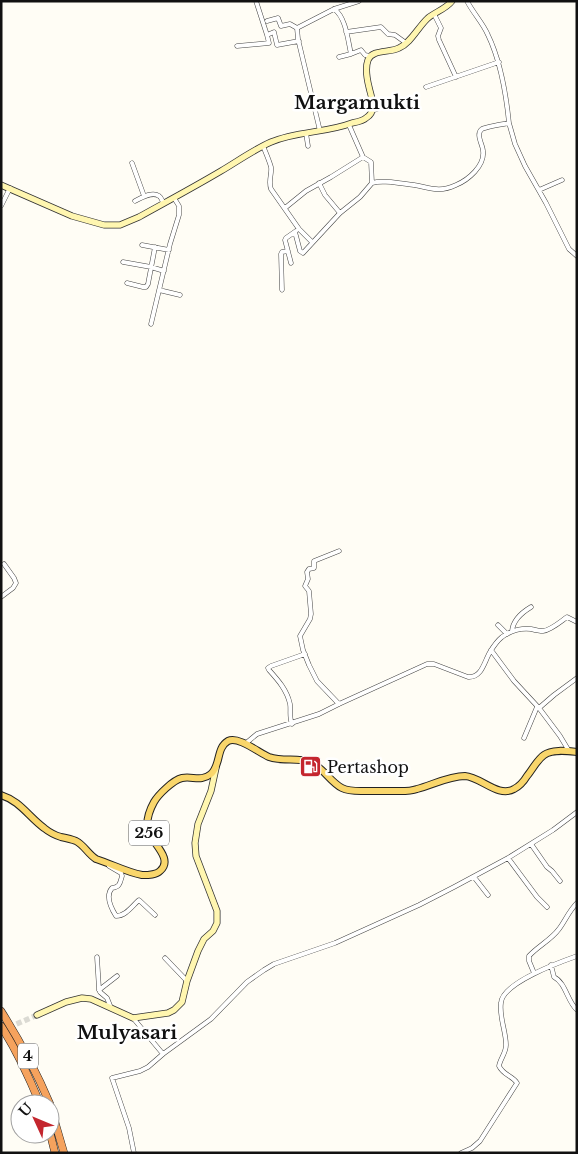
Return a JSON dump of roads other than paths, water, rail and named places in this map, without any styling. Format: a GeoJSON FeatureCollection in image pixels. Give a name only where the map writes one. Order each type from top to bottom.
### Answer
{"type":"FeatureCollection","features":[{"type":"Feature","properties":{"kind":"highway","name":"4"},"geometry":{"type":"LineString","coordinates":[[1,1011],[16,1034],[45,1094]]}},
{"type":"Feature","properties":{"kind":"highway","name":"4"},"geometry":{"type":"LineString","coordinates":[[1,1026],[29,1077],[36,1094]]}},
{"type":"Feature","properties":{"kind":"highway","name":"4"},"geometry":{"type":"LineString","coordinates":[[60,1139],[64,1153]]}},
{"type":"Feature","properties":{"kind":"main road"},"geometry":{"type":"LineString","coordinates":[[205,778],[216,768],[222,747],[228,742],[235,740],[270,757],[281,760],[312,762],[344,789],[363,791],[411,791],[464,776],[501,790],[513,791],[542,756],[553,752],[577,752]]}},
{"type":"Feature","properties":{"kind":"main road","name":"256"},"geometry":{"type":"LineString","coordinates":[[1,795],[11,798],[51,833],[78,842],[91,856],[124,870],[144,875],[159,872],[165,862],[162,853],[152,840],[148,830],[151,809],[157,798],[181,778],[205,778]]}},
{"type":"Feature","properties":{"kind":"street"},"geometry":{"type":"LineString","coordinates":[[237,46],[269,43],[256,1]]}},
{"type":"Feature","properties":{"kind":"street"},"geometry":{"type":"LineString","coordinates":[[297,28],[334,9],[359,1]]}},
{"type":"Feature","properties":{"kind":"street"},"geometry":{"type":"LineString","coordinates":[[339,57],[362,50],[364,55],[370,56],[398,49],[406,43],[426,19],[447,7],[452,1]]}},
{"type":"Feature","properties":{"kind":"street"},"geometry":{"type":"LineString","coordinates":[[467,1],[488,33],[498,62],[509,123],[520,154],[569,249],[577,256]]}},
{"type":"Feature","properties":{"kind":"street"},"geometry":{"type":"LineString","coordinates":[[334,9],[340,14],[351,54]]}},
{"type":"Feature","properties":{"kind":"street"},"geometry":{"type":"LineString","coordinates":[[434,14],[440,28],[438,36],[441,47],[456,76]]}},
{"type":"Feature","properties":{"kind":"street"},"geometry":{"type":"LineString","coordinates":[[267,21],[278,18],[281,26],[290,24],[297,28]]}},
{"type":"Feature","properties":{"kind":"street"},"geometry":{"type":"LineString","coordinates":[[346,32],[379,27],[406,43]]}},
{"type":"Feature","properties":{"kind":"street"},"geometry":{"type":"LineString","coordinates":[[297,28],[320,131]]}},
{"type":"Feature","properties":{"kind":"street"},"geometry":{"type":"LineString","coordinates":[[267,35],[274,32],[277,46],[299,41]]}},
{"type":"Feature","properties":{"kind":"street"},"geometry":{"type":"LineString","coordinates":[[370,56],[367,68],[368,84],[373,102],[372,111]]}},
{"type":"Feature","properties":{"kind":"street"},"geometry":{"type":"LineString","coordinates":[[426,87],[498,62]]}},
{"type":"Feature","properties":{"kind":"street"},"geometry":{"type":"LineString","coordinates":[[1,185],[72,216],[104,225],[124,224],[174,198],[272,141],[306,132],[330,130],[349,125],[366,118],[372,111],[385,106]]}},
{"type":"Feature","properties":{"kind":"street"},"geometry":{"type":"LineString","coordinates":[[372,183],[405,184],[433,190],[458,184],[465,180],[479,166],[484,152],[479,135],[483,128],[509,123]]}},
{"type":"Feature","properties":{"kind":"street"},"geometry":{"type":"LineString","coordinates":[[295,232],[301,253],[304,253],[340,213],[360,197],[372,183],[371,162],[363,157],[349,125]]}},
{"type":"Feature","properties":{"kind":"street"},"geometry":{"type":"LineString","coordinates":[[306,132],[308,146]]}},
{"type":"Feature","properties":{"kind":"street"},"geometry":{"type":"LineString","coordinates":[[263,146],[270,165],[270,186],[312,242]]}},
{"type":"Feature","properties":{"kind":"street"},"geometry":{"type":"LineString","coordinates":[[285,208],[306,190],[363,157]]}},
{"type":"Feature","properties":{"kind":"street"},"geometry":{"type":"LineString","coordinates":[[132,163],[144,196]]}},
{"type":"Feature","properties":{"kind":"street"},"geometry":{"type":"LineString","coordinates":[[539,190],[562,180]]}},
{"type":"Feature","properties":{"kind":"street"},"geometry":{"type":"LineString","coordinates":[[319,183],[325,195],[340,213]]}},
{"type":"Feature","properties":{"kind":"street"},"geometry":{"type":"LineString","coordinates":[[1,206],[10,188]]}},
{"type":"Feature","properties":{"kind":"street"},"geometry":{"type":"LineString","coordinates":[[135,201],[144,196],[158,195],[164,203]]}},
{"type":"Feature","properties":{"kind":"street"},"geometry":{"type":"LineString","coordinates":[[151,324],[169,250],[180,216],[179,206],[174,198]]}},
{"type":"Feature","properties":{"kind":"street"},"geometry":{"type":"LineString","coordinates":[[291,263],[285,240],[300,228]]}},
{"type":"Feature","properties":{"kind":"street"},"geometry":{"type":"LineString","coordinates":[[142,245],[169,250]]}},
{"type":"Feature","properties":{"kind":"street"},"geometry":{"type":"LineString","coordinates":[[127,283],[146,287],[155,247]]}},
{"type":"Feature","properties":{"kind":"street"},"geometry":{"type":"LineString","coordinates":[[282,290],[281,254],[288,251]]}},
{"type":"Feature","properties":{"kind":"street"},"geometry":{"type":"LineString","coordinates":[[123,262],[164,270]]}},
{"type":"Feature","properties":{"kind":"street"},"geometry":{"type":"LineString","coordinates":[[159,290],[180,295]]}},
{"type":"Feature","properties":{"kind":"street"},"geometry":{"type":"LineString","coordinates":[[339,551],[314,561],[314,568],[309,569],[307,572],[306,586],[309,591],[310,618],[300,636],[304,652],[317,681],[339,704]]}},
{"type":"Feature","properties":{"kind":"street"},"geometry":{"type":"LineString","coordinates":[[1,597],[13,588],[16,582],[4,564]]}},
{"type":"Feature","properties":{"kind":"street"},"geometry":{"type":"LineString","coordinates":[[512,631],[512,626],[518,616],[531,607]]}},
{"type":"Feature","properties":{"kind":"street"},"geometry":{"type":"LineString","coordinates":[[246,744],[257,734],[319,714],[427,664],[434,664],[468,677],[473,677],[482,670],[491,650],[497,642],[512,631],[520,628],[544,631],[567,617],[577,622]]}},
{"type":"Feature","properties":{"kind":"street"},"geometry":{"type":"LineString","coordinates":[[498,625],[507,634]]}},
{"type":"Feature","properties":{"kind":"street"},"geometry":{"type":"LineString","coordinates":[[491,650],[514,682],[538,707],[569,751]]}},
{"type":"Feature","properties":{"kind":"street"},"geometry":{"type":"LineString","coordinates":[[292,724],[289,701],[284,687],[268,668],[304,652]]}},
{"type":"Feature","properties":{"kind":"street"},"geometry":{"type":"LineString","coordinates":[[524,738],[538,707],[577,678]]}},
{"type":"Feature","properties":{"kind":"street"},"geometry":{"type":"LineString","coordinates":[[133,1018],[163,1015],[174,1010],[182,1002],[187,981],[201,944],[213,931],[217,923],[217,911],[196,856],[195,843],[198,824],[211,791],[216,768]]}},
{"type":"Feature","properties":{"kind":"street"},"geometry":{"type":"LineString","coordinates":[[205,778],[211,791]]}},
{"type":"Feature","properties":{"kind":"street"},"geometry":{"type":"LineString","coordinates":[[134,1153],[130,1128],[112,1078],[140,1071],[152,1064],[211,1020],[249,980],[274,964],[335,943],[419,905],[508,858],[553,830],[577,812]]}},
{"type":"Feature","properties":{"kind":"street"},"geometry":{"type":"LineString","coordinates":[[531,844],[547,867],[560,881]]}},
{"type":"Feature","properties":{"kind":"street"},"geometry":{"type":"LineString","coordinates":[[508,858],[547,908]]}},
{"type":"Feature","properties":{"kind":"street"},"geometry":{"type":"LineString","coordinates":[[103,861],[122,876],[118,886],[112,888],[109,892],[110,906],[116,916],[125,914],[139,900],[155,915]]}},
{"type":"Feature","properties":{"kind":"street"},"geometry":{"type":"LineString","coordinates":[[474,877],[488,896]]}},
{"type":"Feature","properties":{"kind":"street"},"geometry":{"type":"LineString","coordinates":[[534,973],[529,956],[560,928],[577,902]]}},
{"type":"Feature","properties":{"kind":"street"},"geometry":{"type":"LineString","coordinates":[[461,1153],[472,1148],[480,1141],[517,1084],[499,1066],[506,1046],[501,1000],[510,990],[534,973],[577,956]]}},
{"type":"Feature","properties":{"kind":"street"},"geometry":{"type":"LineString","coordinates":[[97,957],[99,990],[107,998],[111,1008]]}},
{"type":"Feature","properties":{"kind":"street"},"geometry":{"type":"LineString","coordinates":[[165,958],[187,981]]}},
{"type":"Feature","properties":{"kind":"street"},"geometry":{"type":"LineString","coordinates":[[551,965],[554,977],[559,980],[572,1005],[577,1010]]}},
{"type":"Feature","properties":{"kind":"street"},"geometry":{"type":"LineString","coordinates":[[99,990],[117,976]]}},
{"type":"Feature","properties":{"kind":"street"},"geometry":{"type":"LineString","coordinates":[[37,1016],[66,1002],[82,998],[91,999],[133,1018],[163,1054]]}},
{"type":"Feature","properties":{"kind":"tunnel"},"geometry":{"type":"LineString","coordinates":[[1,1031],[37,1015]]}},
{"type":"Feature","properties":{"kind":"place","name":"Pertashop"},"geometry":{"type":"Point","coordinates":[311,767]}},
{"type":"Feature","properties":{"kind":"district","name":"Margamukti"},"geometry":{"type":"Point","coordinates":[357,102]}},
{"type":"Feature","properties":{"kind":"district","name":"Mulyasari"},"geometry":{"type":"Point","coordinates":[127,1032]}}]}
